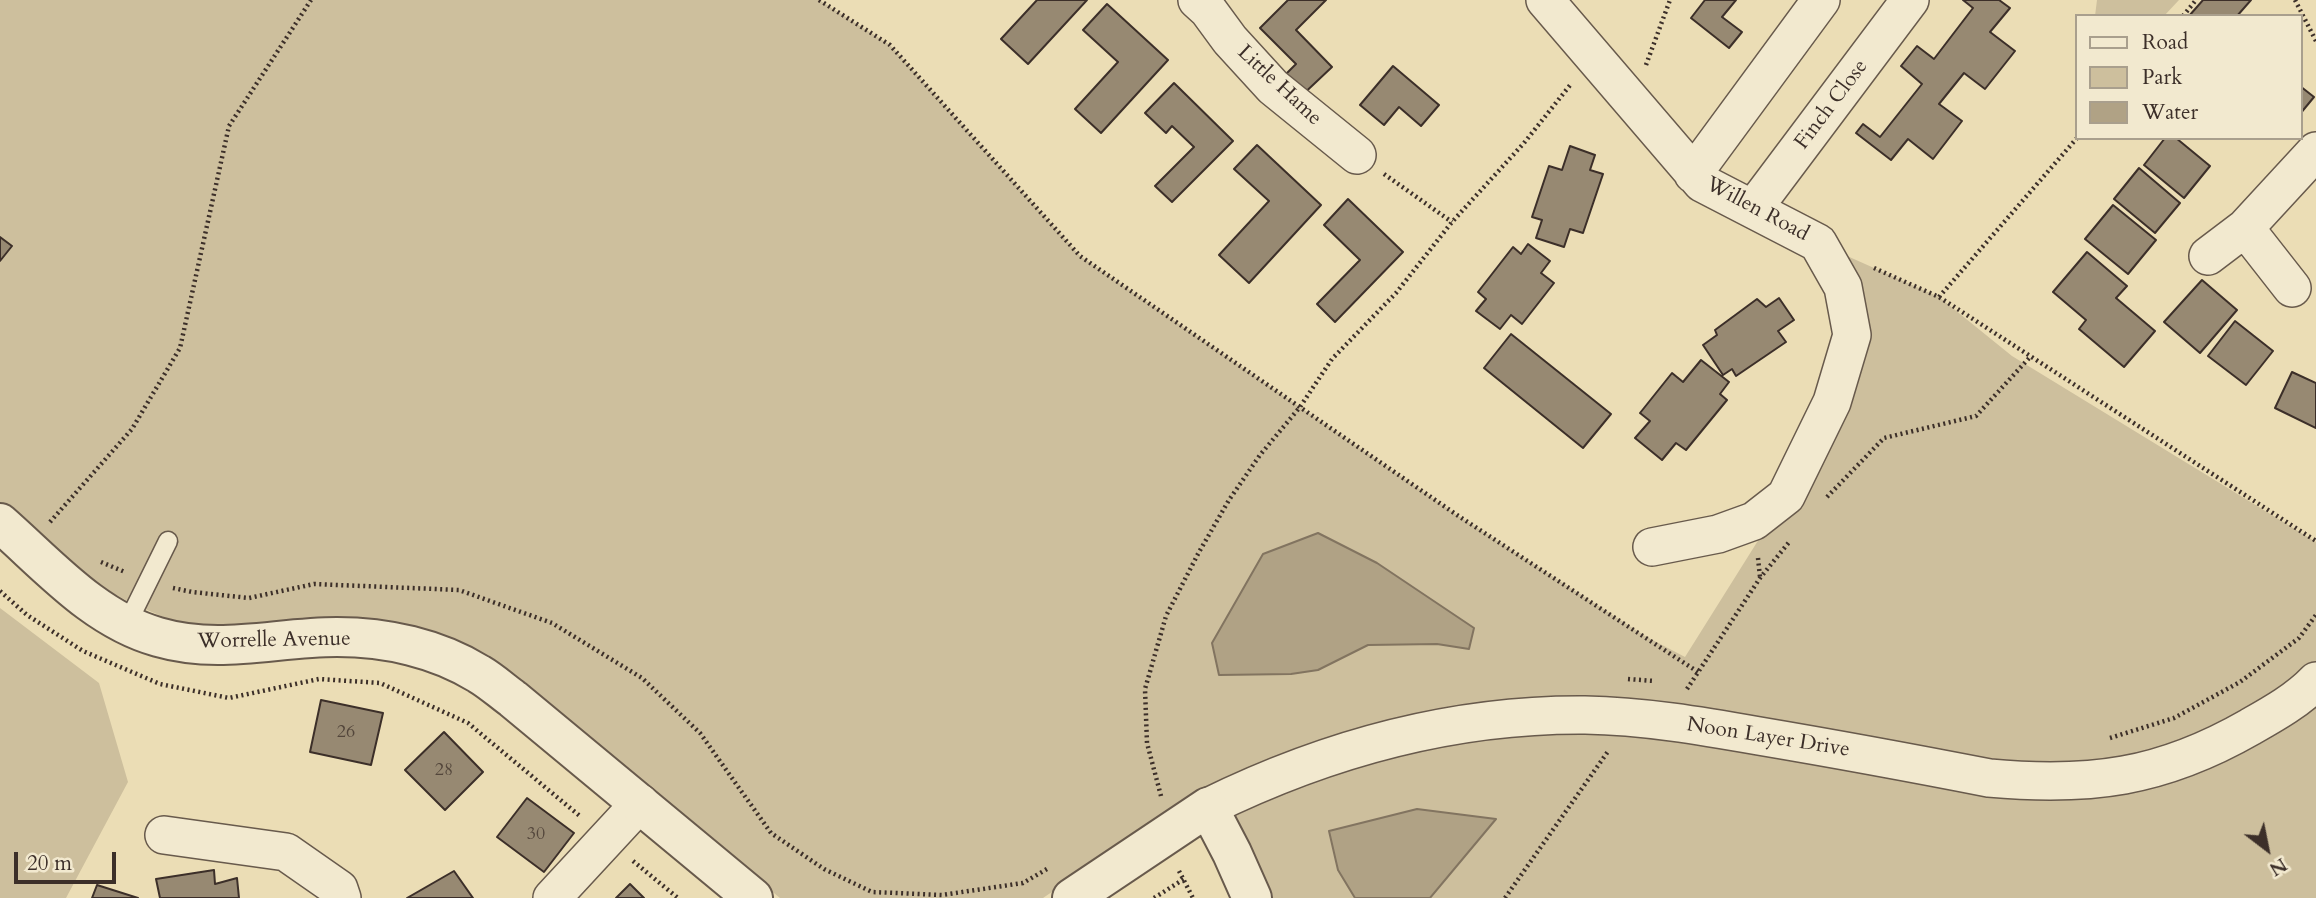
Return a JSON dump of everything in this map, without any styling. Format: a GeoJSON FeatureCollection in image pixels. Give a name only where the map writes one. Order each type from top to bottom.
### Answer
{"type":"FeatureCollection","features":[{"type":"Feature","properties":{"kind":"street","name":"Willen Road"},"geometry":{"type":"LineString","coordinates":[[1545,0],[1693,174],[1711,190],[1818,243],[1843,287],[1853,335],[1802,501]]}},
{"type":"Feature","properties":{"kind":"street"},"geometry":{"type":"LineString","coordinates":[[1693,174],[1821,0]]}},
{"type":"Feature","properties":{"kind":"street","name":"Finch Close"},"geometry":{"type":"LineString","coordinates":[[1754,209],[1910,0]]}},
{"type":"Feature","properties":{"kind":"street","name":"Little Hame"},"geometry":{"type":"LineString","coordinates":[[1207,3],[1230,40],[1273,87],[1357,155]]}},
{"type":"Feature","properties":{"kind":"street"},"geometry":{"type":"LineString","coordinates":[[2208,256],[2245,228],[2316,151]]}},
{"type":"Feature","properties":{"kind":"street"},"geometry":{"type":"LineString","coordinates":[[2245,228],[2292,288]]}},
{"type":"Feature","properties":{"kind":"street"},"geometry":{"type":"LineString","coordinates":[[1651,547],[1718,534],[1802,501]]}},
{"type":"Feature","properties":{"kind":"street","name":"Worrelle Avenue"},"geometry":{"type":"LineString","coordinates":[[12,534],[74,591],[127,624],[156,637],[192,644],[224,646],[337,637],[394,642],[448,657],[480,674],[513,699],[753,898]]}},
{"type":"Feature","properties":{"kind":"street","name":"Noon Layer Drive"},"geometry":{"type":"LineString","coordinates":[[1208,807],[1259,782],[1360,746],[1436,728],[1524,717],[1586,715],[1694,725],[1989,778],[2077,782],[2131,775],[2176,762],[2233,736],[2273,713],[2316,681]]}},
{"type":"Feature","properties":{"kind":"street"},"geometry":{"type":"LineString","coordinates":[[552,898],[640,803]]}},
{"type":"Feature","properties":{"kind":"street"},"geometry":{"type":"LineString","coordinates":[[1072,898],[1208,807],[1252,898]]}},
{"type":"Feature","properties":{"kind":"street"},"geometry":{"type":"LineString","coordinates":[[163,835],[286,852],[338,889],[342,898]]}},
{"type":"Feature","properties":{"kind":"lane"},"geometry":{"type":"LineString","coordinates":[[127,624],[168,541]]}},
{"type":"Feature","properties":{"kind":"path"},"geometry":{"type":"LineString","coordinates":[[12,534],[44,528],[132,429],[180,348],[229,126],[311,0]]}},
{"type":"Feature","properties":{"kind":"path"},"geometry":{"type":"LineString","coordinates":[[820,0],[890,45],[1080,256],[1457,515],[1698,672]]}},
{"type":"Feature","properties":{"kind":"path"},"geometry":{"type":"LineString","coordinates":[[1632,102],[1670,0]]}},
{"type":"Feature","properties":{"kind":"path"},"geometry":{"type":"LineString","coordinates":[[2185,14],[2196,0]]}},
{"type":"Feature","properties":{"kind":"path"},"geometry":{"type":"LineString","coordinates":[[2295,0],[2316,41]]}},
{"type":"Feature","properties":{"kind":"path"},"geometry":{"type":"LineString","coordinates":[[1163,803],[1147,743],[1145,689],[1166,616],[1229,500],[1260,455],[1300,407],[1332,359],[1396,293],[1452,222],[1596,58]]}},
{"type":"Feature","properties":{"kind":"path"},"geometry":{"type":"LineString","coordinates":[[1939,297],[2075,140]]}},
{"type":"Feature","properties":{"kind":"path"},"geometry":{"type":"LineString","coordinates":[[1357,155],[1452,222]]}},
{"type":"Feature","properties":{"kind":"path"},"geometry":{"type":"LineString","coordinates":[[1866,264],[1939,297],[2316,541]]}},
{"type":"Feature","properties":{"kind":"path"},"geometry":{"type":"LineString","coordinates":[[1802,501],[1884,438],[1976,416],[2031,356]]}},
{"type":"Feature","properties":{"kind":"path"},"geometry":{"type":"LineString","coordinates":[[1505,898],[1615,741],[1653,720],[1687,689],[1760,578],[1793,537]]}},
{"type":"Feature","properties":{"kind":"path"},"geometry":{"type":"LineString","coordinates":[[99,561],[148,580],[192,592],[248,598],[314,584],[459,590],[552,623],[642,678],[700,733],[771,833],[824,869],[872,892],[942,895],[1023,883],[1057,864]]}},
{"type":"Feature","properties":{"kind":"path"},"geometry":{"type":"LineString","coordinates":[[0,591],[27,615],[83,651],[160,684],[229,698],[319,679],[380,683],[468,723],[678,898]]}},
{"type":"Feature","properties":{"kind":"path"},"geometry":{"type":"LineString","coordinates":[[2103,741],[2174,718],[2240,682],[2299,638],[2316,615]]}},
{"type":"Feature","properties":{"kind":"path"},"geometry":{"type":"LineString","coordinates":[[1620,679],[1634,678],[1660,683]]}},
{"type":"Feature","properties":{"kind":"path"},"geometry":{"type":"LineString","coordinates":[[1687,689],[1699,691]]}},
{"type":"Feature","properties":{"kind":"path"},"geometry":{"type":"LineString","coordinates":[[1154,898],[1184,879]]}},
{"type":"Feature","properties":{"kind":"green space"},"geometry":{"type":"Polygon","coordinates":[[[0,0],[819,0],[890,45],[1080,256],[1457,515],[1645,636],[1685,657],[1786,496],[1852,335],[1818,243],[1939,297],[2012,356],[2316,542],[2316,898],[1267,898],[1212,790],[1133,837],[1043,898],[780,898],[522,683],[477,650],[433,633],[231,631],[175,622],[131,603],[86,578],[0,508],[0,0]]]}},
{"type":"Feature","properties":{"kind":"green space"},"geometry":{"type":"Polygon","coordinates":[[[2097,0],[2179,0],[2166,14],[2095,14],[2097,0]]]}},
{"type":"Feature","properties":{"kind":"green space"},"geometry":{"type":"Polygon","coordinates":[[[0,608],[99,683],[128,782],[66,898],[0,898],[0,608]]]}},
{"type":"Feature","properties":{"kind":"water"},"geometry":{"type":"Polygon","coordinates":[[[1318,533],[1377,563],[1474,628],[1469,649],[1437,644],[1368,645],[1318,670],[1291,674],[1219,675],[1212,643],[1263,554],[1318,533]]]}},
{"type":"Feature","properties":{"kind":"water"},"geometry":{"type":"Polygon","coordinates":[[[1417,809],[1496,819],[1430,898],[1355,898],[1338,870],[1329,831],[1417,809]]]}},
{"type":"Feature","properties":{"kind":"building"},"geometry":{"type":"Polygon","coordinates":[[[1037,0],[1087,0],[1028,64],[1001,39],[1037,0]]]}},
{"type":"Feature","properties":{"kind":"building"},"geometry":{"type":"Polygon","coordinates":[[[1288,0],[1326,0],[1296,30],[1332,67],[1297,100],[1279,81],[1296,64],[1260,28],[1288,0]]]}},
{"type":"Feature","properties":{"kind":"building"},"geometry":{"type":"Polygon","coordinates":[[[1705,0],[1736,0],[1722,17],[1742,32],[1729,48],[1691,18],[1705,0]]]}},
{"type":"Feature","properties":{"kind":"building"},"geometry":{"type":"Polygon","coordinates":[[[1963,0],[1999,0],[2010,8],[1990,32],[2015,51],[1985,89],[1964,73],[1939,104],[1962,121],[1933,159],[1908,139],[1891,160],[1856,133],[1863,124],[1880,137],[1922,84],[1901,66],[1917,46],[1934,59],[1973,8],[1963,0]]]}},
{"type":"Feature","properties":{"kind":"building"},"geometry":{"type":"Polygon","coordinates":[[[2203,0],[2251,0],[2239,14],[2191,14],[2203,0]]]}},
{"type":"Feature","properties":{"kind":"building"},"geometry":{"type":"Polygon","coordinates":[[[1107,4],[1168,60],[1101,133],[1075,109],[1118,62],[1083,30],[1107,4]]]}},
{"type":"Feature","properties":{"kind":"building"},"geometry":{"type":"Polygon","coordinates":[[[1393,66],[1439,105],[1421,126],[1399,107],[1384,125],[1360,105],[1393,66]]]}},
{"type":"Feature","properties":{"kind":"building"},"geometry":{"type":"Polygon","coordinates":[[[1174,83],[1233,141],[1172,202],[1155,186],[1194,147],[1172,126],[1166,133],[1145,113],[1174,83]]]}},
{"type":"Feature","properties":{"kind":"building"},"geometry":{"type":"Polygon","coordinates":[[[2302,88],[2314,97],[2302,112],[2302,88]]]}},
{"type":"Feature","properties":{"kind":"building"},"geometry":{"type":"Polygon","coordinates":[[[2163,140],[2178,140],[2210,166],[2184,198],[2144,165],[2163,140]]]}},
{"type":"Feature","properties":{"kind":"building"},"geometry":{"type":"Polygon","coordinates":[[[1257,145],[1321,205],[1249,283],[1219,255],[1269,201],[1234,169],[1257,145]]]}},
{"type":"Feature","properties":{"kind":"building"},"geometry":{"type":"Polygon","coordinates":[[[1570,146],[1595,155],[1590,170],[1603,174],[1583,233],[1570,229],[1564,247],[1536,238],[1542,220],[1532,217],[1549,166],[1562,170],[1570,146]]]}},
{"type":"Feature","properties":{"kind":"building"},"geometry":{"type":"Polygon","coordinates":[[[2139,168],[2180,203],[2155,233],[2114,199],[2139,168]]]}},
{"type":"Feature","properties":{"kind":"building"},"geometry":{"type":"Polygon","coordinates":[[[1348,199],[1403,252],[1335,322],[1317,304],[1360,260],[1324,225],[1348,199]]]}},
{"type":"Feature","properties":{"kind":"building"},"geometry":{"type":"Polygon","coordinates":[[[2113,205],[2156,240],[2128,274],[2085,239],[2113,205]]]}},
{"type":"Feature","properties":{"kind":"building"},"geometry":{"type":"Polygon","coordinates":[[[0,237],[12,246],[0,261],[0,237]]]}},
{"type":"Feature","properties":{"kind":"building"},"geometry":{"type":"Polygon","coordinates":[[[1528,244],[1550,261],[1541,273],[1554,283],[1522,324],[1511,315],[1500,329],[1476,311],[1486,299],[1478,292],[1513,247],[1521,254],[1528,244]]]}},
{"type":"Feature","properties":{"kind":"building"},"geometry":{"type":"Polygon","coordinates":[[[2087,252],[2127,286],[2116,298],[2155,331],[2124,367],[2079,329],[2086,320],[2053,292],[2087,252]]]}},
{"type":"Feature","properties":{"kind":"building"},"geometry":{"type":"Polygon","coordinates":[[[2202,280],[2237,310],[2200,353],[2164,322],[2202,280]]]}},
{"type":"Feature","properties":{"kind":"building"},"geometry":{"type":"Polygon","coordinates":[[[1779,298],[1794,320],[1778,331],[1786,342],[1736,376],[1732,369],[1723,375],[1703,345],[1717,335],[1715,330],[1757,299],[1766,307],[1779,298]]]}},
{"type":"Feature","properties":{"kind":"building"},"geometry":{"type":"Polygon","coordinates":[[[2235,321],[2273,351],[2246,385],[2208,356],[2235,321]]]}},
{"type":"Feature","properties":{"kind":"building"},"geometry":{"type":"Polygon","coordinates":[[[1511,334],[1611,414],[1583,448],[1484,368],[1511,334]]]}},
{"type":"Feature","properties":{"kind":"building"},"geometry":{"type":"Polygon","coordinates":[[[1701,360],[1729,382],[1720,394],[1727,400],[1686,450],[1676,443],[1662,460],[1635,438],[1650,421],[1640,413],[1672,373],[1683,382],[1701,360]]]}},
{"type":"Feature","properties":{"kind":"building"},"geometry":{"type":"Polygon","coordinates":[[[2292,372],[2316,383],[2316,428],[2275,408],[2292,372]]]}},
{"type":"Feature","properties":{"kind":"building"},"geometry":{"type":"Polygon","coordinates":[[[321,700],[383,713],[371,765],[310,752],[321,700]]]}},
{"type":"Feature","properties":{"kind":"building"},"geometry":{"type":"Polygon","coordinates":[[[444,732],[483,772],[445,810],[405,770],[444,732]]]}},
{"type":"Feature","properties":{"kind":"building"},"geometry":{"type":"Polygon","coordinates":[[[527,798],[574,833],[544,872],[497,837],[527,798]]]}},
{"type":"Feature","properties":{"kind":"building"},"geometry":{"type":"Polygon","coordinates":[[[214,870],[215,884],[237,878],[239,898],[160,898],[156,879],[214,870]]]}},
{"type":"Feature","properties":{"kind":"building"},"geometry":{"type":"Polygon","coordinates":[[[454,871],[473,898],[407,898],[454,871]]]}},
{"type":"Feature","properties":{"kind":"building"},"geometry":{"type":"Polygon","coordinates":[[[630,884],[644,898],[616,898],[630,884]]]}},
{"type":"Feature","properties":{"kind":"building"},"geometry":{"type":"Polygon","coordinates":[[[97,885],[138,898],[92,898],[97,885]]]}}]}
